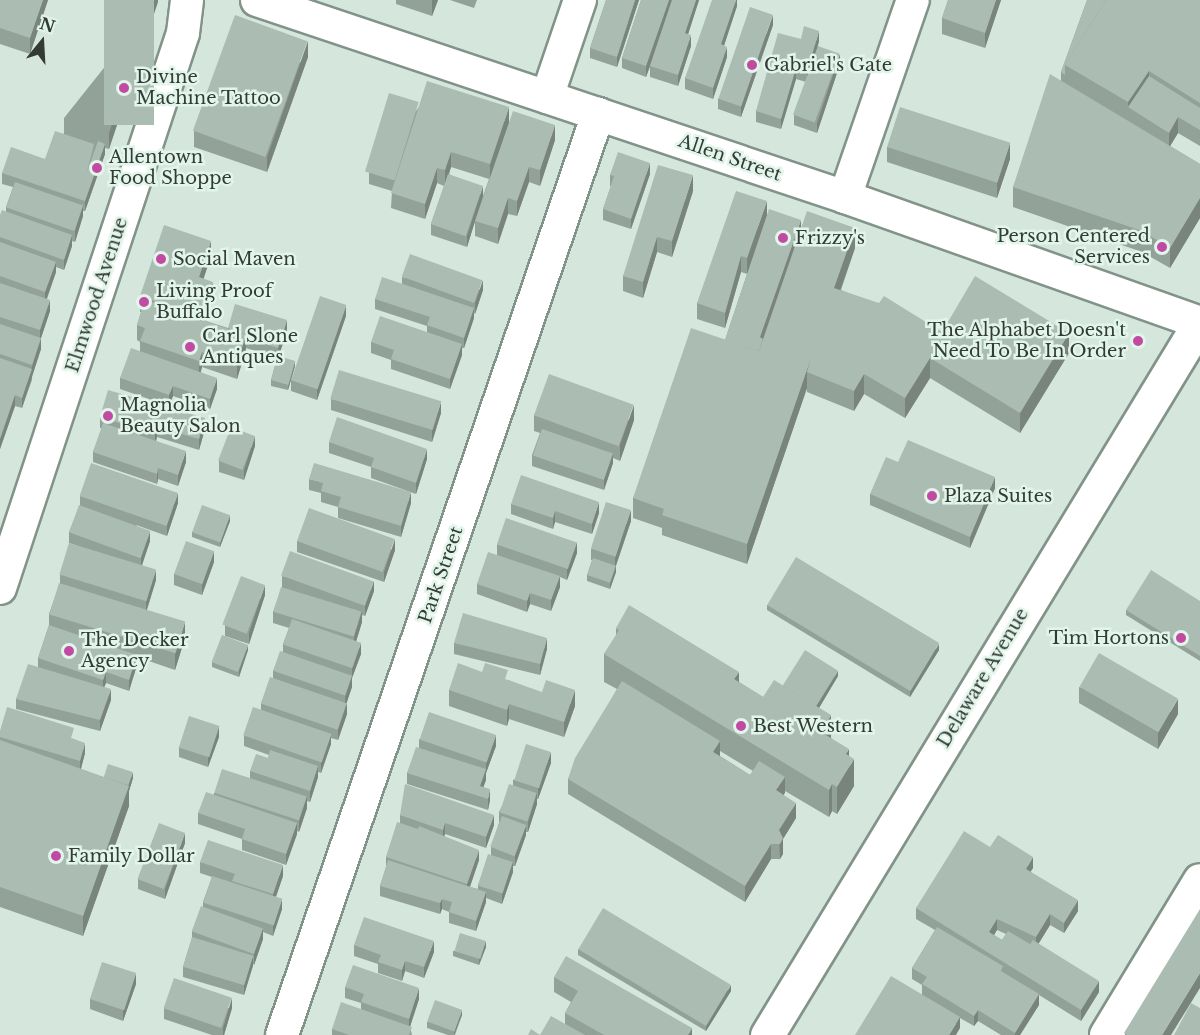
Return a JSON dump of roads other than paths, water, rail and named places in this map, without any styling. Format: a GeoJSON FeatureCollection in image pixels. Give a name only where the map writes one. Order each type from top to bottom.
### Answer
{"type":"FeatureCollection","features":[{"type":"Feature","properties":{"kind":"main road","name":"Delaware Avenue"},"geometry":{"type":"LineString","coordinates":[[767,1035],[1200,323]]}},
{"type":"Feature","properties":{"kind":"street","name":"Elmwood Avenue"},"geometry":{"type":"LineString","coordinates":[[0,588],[183,33],[187,0]]}},
{"type":"Feature","properties":{"kind":"street","name":"Allen Street"},"geometry":{"type":"LineString","coordinates":[[257,0],[845,197],[1200,323]]}},
{"type":"Feature","properties":{"kind":"street"},"geometry":{"type":"LineString","coordinates":[[547,97],[580,0]]}},
{"type":"Feature","properties":{"kind":"street"},"geometry":{"type":"LineString","coordinates":[[845,197],[913,0]]}},
{"type":"Feature","properties":{"kind":"street","name":"Park Street"},"geometry":{"type":"LineString","coordinates":[[282,1035],[598,114]]}},
{"type":"Feature","properties":{"kind":"street"},"geometry":{"type":"LineString","coordinates":[[1106,1035],[1200,880]]}},
{"type":"Feature","properties":{"kind":"place","name":"Gabriel's Gate"},"geometry":{"type":"Point","coordinates":[752,65]}},
{"type":"Feature","properties":{"kind":"place","name":"Divine Machine Tattoo"},"geometry":{"type":"Point","coordinates":[124,88]}},
{"type":"Feature","properties":{"kind":"place","name":"Allentown Food Shoppe"},"geometry":{"type":"Point","coordinates":[97,168]}},
{"type":"Feature","properties":{"kind":"place","name":"Frizzy's"},"geometry":{"type":"Point","coordinates":[783,238]}},
{"type":"Feature","properties":{"kind":"place","name":"Person Centered Services"},"geometry":{"type":"Point","coordinates":[1162,247]}},
{"type":"Feature","properties":{"kind":"place","name":"Social Maven"},"geometry":{"type":"Point","coordinates":[161,259]}},
{"type":"Feature","properties":{"kind":"place","name":"Living Proof Buffalo"},"geometry":{"type":"Point","coordinates":[144,302]}},
{"type":"Feature","properties":{"kind":"place","name":"The Alphabet Doesn't Need To Be In Order"},"geometry":{"type":"Point","coordinates":[1138,341]}},
{"type":"Feature","properties":{"kind":"place","name":"Carl Slone Antiques"},"geometry":{"type":"Point","coordinates":[190,347]}},
{"type":"Feature","properties":{"kind":"place","name":"Magnolia Beauty Salon"},"geometry":{"type":"Point","coordinates":[108,416]}},
{"type":"Feature","properties":{"kind":"place","name":"Plaza Suites"},"geometry":{"type":"Point","coordinates":[932,496]}},
{"type":"Feature","properties":{"kind":"place","name":"Tim Hortons"},"geometry":{"type":"Point","coordinates":[1181,638]}},
{"type":"Feature","properties":{"kind":"place","name":"The Decker Agency"},"geometry":{"type":"Point","coordinates":[69,651]}},
{"type":"Feature","properties":{"kind":"place","name":"Best Western"},"geometry":{"type":"Point","coordinates":[741,726]}},
{"type":"Feature","properties":{"kind":"place","name":"Family Dollar"},"geometry":{"type":"Point","coordinates":[56,856]}}]}
